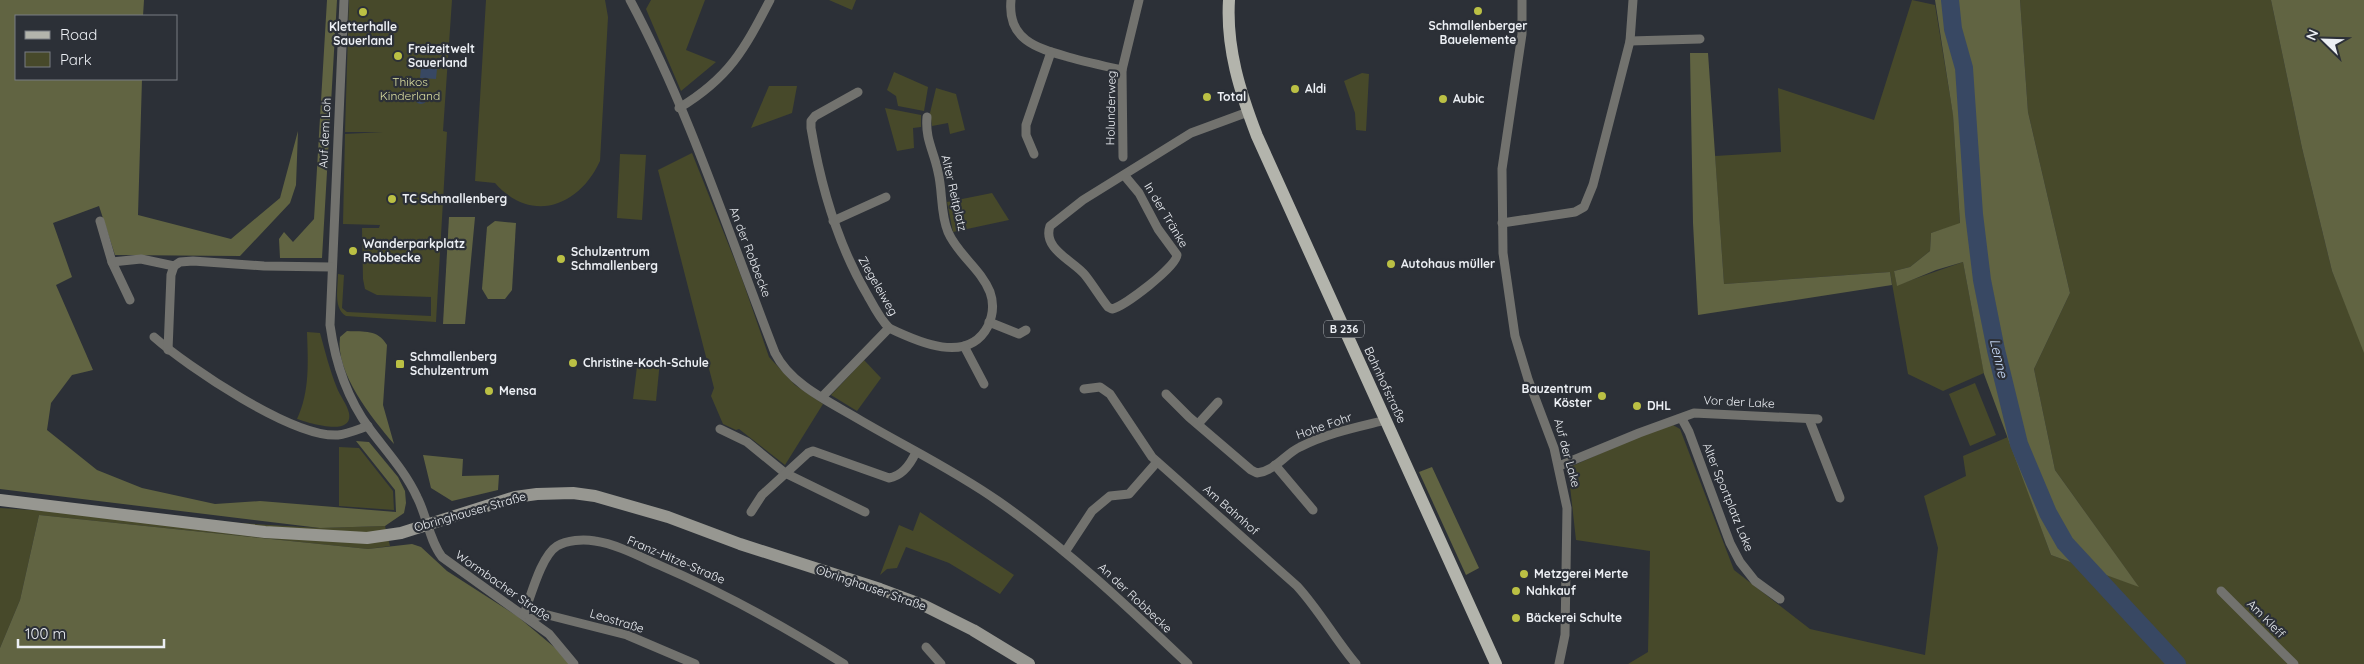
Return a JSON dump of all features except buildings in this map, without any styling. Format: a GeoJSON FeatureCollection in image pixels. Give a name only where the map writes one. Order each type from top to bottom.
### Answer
{"type":"FeatureCollection","features":[{"type":"Feature","properties":{"kind":"main road","name":"Bahnhofstraße"},"geometry":{"type":"LineString","coordinates":[[1229,0],[1229,28],[1233,62],[1248,112],[1278,185],[1496,664]]}},
{"type":"Feature","properties":{"kind":"street","name":"Auf dem Loh"},"geometry":{"type":"LineString","coordinates":[[344,0],[331,267],[330,325],[332,343],[346,384],[368,426],[407,479],[429,523]]}},
{"type":"Feature","properties":{"kind":"street"},"geometry":{"type":"LineString","coordinates":[[679,108],[713,84],[735,62],[770,0]]}},
{"type":"Feature","properties":{"kind":"street"},"geometry":{"type":"LineString","coordinates":[[1011,0],[1011,15],[1016,29],[1030,43],[1051,52],[1122,70]]}},
{"type":"Feature","properties":{"kind":"street","name":"Holunderweg"},"geometry":{"type":"LineString","coordinates":[[1123,158],[1122,70],[1139,0]]}},
{"type":"Feature","properties":{"kind":"street","name":"Auf der Lake"},"geometry":{"type":"LineString","coordinates":[[1522,0],[1522,34],[1502,169],[1502,223],[1507,287],[1515,336],[1559,466],[1569,527],[1565,635],[1559,664]]}},
{"type":"Feature","properties":{"kind":"street"},"geometry":{"type":"LineString","coordinates":[[1502,223],[1575,212],[1584,207],[1593,185],[1630,41],[1633,0]]}},
{"type":"Feature","properties":{"kind":"street","name":"An der Robbecke"},"geometry":{"type":"LineString","coordinates":[[634,2],[732,239],[775,353],[788,371],[822,397],[943,466],[998,501],[1108,587],[1188,664]]}},
{"type":"Feature","properties":{"kind":"street"},"geometry":{"type":"LineString","coordinates":[[1630,41],[1700,39]]}},
{"type":"Feature","properties":{"kind":"street"},"geometry":{"type":"LineString","coordinates":[[1034,154],[1026,136],[1026,125],[1051,52]]}},
{"type":"Feature","properties":{"kind":"street","name":"Ziegeleiweg"},"geometry":{"type":"LineString","coordinates":[[822,397],[889,328],[863,288],[833,221],[824,193],[811,121],[815,116],[858,92]]}},
{"type":"Feature","properties":{"kind":"street","name":"In der Tränke"},"geometry":{"type":"LineString","coordinates":[[1124,175],[1139,193],[1158,229],[1178,255],[1173,266],[1131,298],[1112,309],[1108,307],[1079,268],[1067,262],[1059,253],[1048,231],[1050,226],[1061,215],[1124,175],[1191,133],[1248,112]]}},
{"type":"Feature","properties":{"kind":"street","name":"Alter Reitplatz"},"geometry":{"type":"LineString","coordinates":[[927,117],[927,138],[938,172],[947,228],[956,246],[988,288],[992,304],[989,322]]}},
{"type":"Feature","properties":{"kind":"street"},"geometry":{"type":"LineString","coordinates":[[833,221],[886,197]]}},
{"type":"Feature","properties":{"kind":"street"},"geometry":{"type":"LineString","coordinates":[[100,221],[112,262],[130,300]]}},
{"type":"Feature","properties":{"kind":"street"},"geometry":{"type":"LineString","coordinates":[[112,262],[141,260],[174,266]]}},
{"type":"Feature","properties":{"kind":"street"},"geometry":{"type":"LineString","coordinates":[[168,350],[171,275],[174,266],[180,262],[331,267]]}},
{"type":"Feature","properties":{"kind":"street"},"geometry":{"type":"LineString","coordinates":[[889,328],[946,348],[964,346],[981,336],[989,322],[1019,334],[1026,330]]}},
{"type":"Feature","properties":{"kind":"street"},"geometry":{"type":"LineString","coordinates":[[154,337],[168,350],[222,386],[298,426],[338,435],[368,426]]}},
{"type":"Feature","properties":{"kind":"street"},"geometry":{"type":"LineString","coordinates":[[964,346],[984,384]]}},
{"type":"Feature","properties":{"kind":"street","name":"Am Bahnhof"},"geometry":{"type":"LineString","coordinates":[[1084,389],[1100,387],[1110,394],[1157,462],[1297,586],[1356,664]]}},
{"type":"Feature","properties":{"kind":"street","name":"Hohe Fohr"},"geometry":{"type":"LineString","coordinates":[[1166,394],[1251,470],[1262,472],[1299,447],[1340,432],[1386,420]]}},
{"type":"Feature","properties":{"kind":"street"},"geometry":{"type":"LineString","coordinates":[[1198,424],[1218,402]]}},
{"type":"Feature","properties":{"kind":"street","name":"Vor der Lake"},"geometry":{"type":"LineString","coordinates":[[1559,466],[1694,413],[1813,419],[1840,498]]}},
{"type":"Feature","properties":{"kind":"street","name":"Alter Sportplatz Lake"},"geometry":{"type":"LineString","coordinates":[[1682,419],[1689,432],[1730,543],[1740,562],[1754,581],[1780,599]]}},
{"type":"Feature","properties":{"kind":"street"},"geometry":{"type":"LineString","coordinates":[[720,429],[747,442],[785,473],[865,512]]}},
{"type":"Feature","properties":{"kind":"street"},"geometry":{"type":"LineString","coordinates":[[751,512],[762,495],[785,473],[813,451],[884,477],[894,477],[911,462],[916,452]]}},
{"type":"Feature","properties":{"kind":"street"},"geometry":{"type":"LineString","coordinates":[[1065,552],[1092,511],[1110,496],[1129,494],[1157,462]]}},
{"type":"Feature","properties":{"kind":"street"},"geometry":{"type":"LineString","coordinates":[[1275,465],[1313,510]]}},
{"type":"Feature","properties":{"kind":"street","name":"Obringhauser Straße"},"geometry":{"type":"LineString","coordinates":[[0,500],[265,532],[350,538],[386,536],[514,497],[573,493],[605,498],[923,605],[973,630],[1029,664]]}},
{"type":"Feature","properties":{"kind":"street","name":"Wormbacher Straße"},"geometry":{"type":"LineString","coordinates":[[429,523],[434,545],[442,557],[527,616],[549,634],[574,664]]}},
{"type":"Feature","properties":{"kind":"street","name":"Franz-Hitze-Straße"},"geometry":{"type":"LineString","coordinates":[[527,616],[544,562],[551,551],[565,543],[594,541],[649,561],[734,600],[786,628],[844,664]]}},
{"type":"Feature","properties":{"kind":"street","name":"Am Kleff"},"geometry":{"type":"LineString","coordinates":[[2221,591],[2294,664]]}},
{"type":"Feature","properties":{"kind":"street","name":"Leostraße"},"geometry":{"type":"LineString","coordinates":[[527,616],[544,614],[627,635],[695,664]]}},
{"type":"Feature","properties":{"kind":"street"},"geometry":{"type":"LineString","coordinates":[[926,647],[941,664]]}},
{"type":"Feature","properties":{"kind":"green space"},"geometry":{"type":"Polygon","coordinates":[[[0,0],[144,0],[143,15],[15,15],[15,80],[142,80],[138,215],[231,239],[280,198],[298,131],[296,185],[290,203],[240,256],[115,255],[99,206],[53,223],[72,277],[56,285],[93,370],[72,375],[51,403],[47,430],[97,470],[142,488],[215,504],[260,501],[396,512],[395,490],[356,441],[369,442],[398,477],[405,491],[406,503],[404,513],[385,526],[320,528],[0,489],[0,0]]]}},
{"type":"Feature","properties":{"kind":"green space"},"geometry":{"type":"Polygon","coordinates":[[[327,0],[337,0],[322,258],[280,258],[279,239],[284,232],[293,242],[314,219],[327,0]]]}},
{"type":"Feature","properties":{"kind":"green space","name":"Thikos Kinderland"},"geometry":{"type":"Polygon","coordinates":[[[349,0],[452,0],[443,131],[447,132],[436,322],[346,316],[339,308],[338,274],[344,275],[342,308],[347,312],[431,316],[431,297],[377,295],[365,289],[363,279],[362,228],[379,228],[380,225],[343,224],[345,134],[383,132],[345,132],[349,0]]]}},
{"type":"Feature","properties":{"kind":"green space"},"geometry":{"type":"Polygon","coordinates":[[[486,0],[605,0],[608,17],[600,161],[591,177],[580,190],[567,199],[553,205],[539,206],[524,203],[509,196],[495,183],[475,181],[486,0]]]}},
{"type":"Feature","properties":{"kind":"green space"},"geometry":{"type":"Polygon","coordinates":[[[651,0],[705,0],[686,50],[716,62],[681,91],[646,9],[651,0]]]}},
{"type":"Feature","properties":{"kind":"green space"},"geometry":{"type":"Polygon","coordinates":[[[829,0],[856,0],[852,10],[829,0]]]}},
{"type":"Feature","properties":{"kind":"green space"},"geometry":{"type":"Polygon","coordinates":[[[1912,0],[1935,5],[1953,114],[1960,224],[1931,233],[1930,251],[1910,267],[1894,271],[1897,285],[1963,262],[1984,373],[1943,391],[1908,374],[1890,272],[1724,284],[1715,156],[1781,152],[1778,88],[1874,120],[1912,0]]]}},
{"type":"Feature","properties":{"kind":"green space"},"geometry":{"type":"Polygon","coordinates":[[[1935,0],[2020,0],[2028,112],[2070,293],[2034,369],[2055,470],[2139,587],[2051,555],[1984,374],[1963,262],[1936,270],[1897,286],[1894,271],[1910,267],[1930,251],[1931,233],[1960,223],[1953,115],[1935,0]]]}},
{"type":"Feature","properties":{"kind":"green space"},"geometry":{"type":"Polygon","coordinates":[[[2020,0],[2271,0],[2302,148],[2332,271],[2364,350],[2364,664],[1628,664],[1648,652],[1650,551],[1576,540],[1568,468],[1639,436],[1673,425],[1680,429],[1734,570],[1810,629],[1925,655],[1938,548],[1924,496],[1966,476],[1963,456],[2008,437],[2051,555],[2138,586],[2055,470],[2034,369],[2070,293],[2028,112],[2020,0]]]}},
{"type":"Feature","properties":{"kind":"green space"},"geometry":{"type":"Polygon","coordinates":[[[2271,0],[2364,0],[2364,353],[2332,271],[2302,148],[2271,0]]]}},
{"type":"Feature","properties":{"kind":"green space"},"geometry":{"type":"Polygon","coordinates":[[[1690,53],[1708,53],[1724,284],[1890,272],[1892,285],[1698,315],[1693,223],[1690,53]]]}},
{"type":"Feature","properties":{"kind":"green space"},"geometry":{"type":"Polygon","coordinates":[[[894,72],[928,87],[924,111],[898,106],[896,96],[887,90],[894,72]]]}},
{"type":"Feature","properties":{"kind":"green space"},"geometry":{"type":"Polygon","coordinates":[[[1362,73],[1369,74],[1366,131],[1356,130],[1355,113],[1344,81],[1362,73]]]}},
{"type":"Feature","properties":{"kind":"green space"},"geometry":{"type":"Polygon","coordinates":[[[769,86],[797,86],[792,113],[751,128],[769,86]]]}},
{"type":"Feature","properties":{"kind":"green space"},"geometry":{"type":"Polygon","coordinates":[[[936,88],[956,94],[965,130],[950,134],[948,123],[932,126],[930,113],[936,88]]]}},
{"type":"Feature","properties":{"kind":"green space"},"geometry":{"type":"Polygon","coordinates":[[[885,108],[921,115],[921,127],[913,128],[914,148],[897,151],[885,108]]]}},
{"type":"Feature","properties":{"kind":"green space"},"geometry":{"type":"Polygon","coordinates":[[[692,153],[741,276],[769,357],[795,385],[823,404],[785,465],[739,429],[736,430],[723,424],[711,396],[714,388],[658,170],[692,153]]]}},
{"type":"Feature","properties":{"kind":"green space"},"geometry":{"type":"Polygon","coordinates":[[[620,154],[646,155],[642,220],[617,218],[620,154]]]}},
{"type":"Feature","properties":{"kind":"green space"},"geometry":{"type":"Polygon","coordinates":[[[992,193],[1009,220],[953,232],[947,202],[992,193]]]}},
{"type":"Feature","properties":{"kind":"green space"},"geometry":{"type":"Polygon","coordinates":[[[449,217],[475,217],[465,324],[443,324],[449,217]]]}},
{"type":"Feature","properties":{"kind":"green space"},"geometry":{"type":"Polygon","coordinates":[[[495,221],[516,223],[512,290],[505,299],[488,299],[482,289],[487,227],[495,221]]]}},
{"type":"Feature","properties":{"kind":"green space"},"geometry":{"type":"Polygon","coordinates":[[[347,331],[370,332],[379,336],[387,345],[383,405],[394,444],[366,408],[349,380],[340,351],[340,337],[347,331]]]}},
{"type":"Feature","properties":{"kind":"green space"},"geometry":{"type":"Polygon","coordinates":[[[307,332],[320,333],[334,381],[349,413],[349,421],[344,425],[337,427],[328,426],[297,419],[306,387],[308,365],[307,332]]]}},
{"type":"Feature","properties":{"kind":"green space"},"geometry":{"type":"Polygon","coordinates":[[[638,359],[660,361],[656,401],[633,399],[638,359]]]}},
{"type":"Feature","properties":{"kind":"green space"},"geometry":{"type":"Polygon","coordinates":[[[864,360],[881,378],[857,411],[831,395],[864,360]]]}},
{"type":"Feature","properties":{"kind":"green space"},"geometry":{"type":"Polygon","coordinates":[[[1975,383],[1996,435],[1970,446],[1949,394],[1975,383]]]}},
{"type":"Feature","properties":{"kind":"green space"},"geometry":{"type":"Polygon","coordinates":[[[339,447],[359,448],[393,491],[394,510],[339,506],[339,447]]]}},
{"type":"Feature","properties":{"kind":"green space"},"geometry":{"type":"Polygon","coordinates":[[[423,455],[463,459],[462,476],[499,475],[498,490],[452,501],[431,488],[423,455]]]}},
{"type":"Feature","properties":{"kind":"green space"},"geometry":{"type":"Polygon","coordinates":[[[1432,467],[1479,568],[1466,575],[1419,472],[1432,467]]]}},
{"type":"Feature","properties":{"kind":"green space"},"geometry":{"type":"Polygon","coordinates":[[[0,508],[320,528],[385,526],[390,546],[368,549],[39,515],[20,600],[0,648],[0,508]]]}},
{"type":"Feature","properties":{"kind":"green space"},"geometry":{"type":"Polygon","coordinates":[[[920,512],[1014,575],[1000,594],[949,563],[906,547],[897,568],[887,569],[880,575],[899,525],[913,531],[920,512]]]}},
{"type":"Feature","properties":{"kind":"green space"},"geometry":{"type":"Polygon","coordinates":[[[39,515],[368,549],[412,544],[421,547],[447,571],[517,616],[566,657],[569,664],[0,664],[0,648],[20,600],[39,515]]]}},
{"type":"Feature","properties":{"kind":"water"},"geometry":{"type":"Polygon","coordinates":[[[421,68],[437,69],[436,79],[420,78],[421,68]]]}},
{"type":"Feature","properties":{"kind":"water"},"geometry":{"type":"Polygon","coordinates":[[[421,92],[427,98],[421,104],[415,98],[421,92]]]}},
{"type":"Feature","properties":{"kind":"waterway","name":"Lenne"},"geometry":{"type":"LineString","coordinates":[[1950,0],[1953,29],[1964,68],[1974,214],[1982,280],[1996,350],[2019,444],[2048,513],[2065,543],[2177,664]]}},
{"type":"Feature","properties":{"kind":"place","name":"Schmallenberger Bauelemente"},"geometry":{"type":"Point","coordinates":[1478,11]}},
{"type":"Feature","properties":{"kind":"place","name":"Kletterhalle Sauerland"},"geometry":{"type":"Point","coordinates":[363,12]}},
{"type":"Feature","properties":{"kind":"place","name":"Freizeitwelt Sauerland"},"geometry":{"type":"Point","coordinates":[398,56]}},
{"type":"Feature","properties":{"kind":"place","name":"Aldi"},"geometry":{"type":"Point","coordinates":[1295,89]}},
{"type":"Feature","properties":{"kind":"place","name":"Total"},"geometry":{"type":"Point","coordinates":[1207,97]}},
{"type":"Feature","properties":{"kind":"place","name":"Aubic"},"geometry":{"type":"Point","coordinates":[1443,99]}},
{"type":"Feature","properties":{"kind":"place","name":"TC Schmallenberg"},"geometry":{"type":"Point","coordinates":[392,199]}},
{"type":"Feature","properties":{"kind":"place","name":"Wanderparkplatz Robbecke"},"geometry":{"type":"Point","coordinates":[353,251]}},
{"type":"Feature","properties":{"kind":"place","name":"Schulzentrum Schmallenberg"},"geometry":{"type":"Point","coordinates":[561,259]}},
{"type":"Feature","properties":{"kind":"place","name":"Autohaus müller"},"geometry":{"type":"Point","coordinates":[1391,264]}},
{"type":"Feature","properties":{"kind":"place","name":"Christine-Koch-Schule"},"geometry":{"type":"Point","coordinates":[573,363]}},
{"type":"Feature","properties":{"kind":"place","name":"Schmallenberg Schulzentrum"},"geometry":{"type":"Point","coordinates":[400,364]}},
{"type":"Feature","properties":{"kind":"place","name":"Mensa"},"geometry":{"type":"Point","coordinates":[489,391]}},
{"type":"Feature","properties":{"kind":"place","name":"Bauzentrum Köster"},"geometry":{"type":"Point","coordinates":[1602,396]}},
{"type":"Feature","properties":{"kind":"place","name":"DHL"},"geometry":{"type":"Point","coordinates":[1637,406]}},
{"type":"Feature","properties":{"kind":"place","name":"Metzgerei Merte"},"geometry":{"type":"Point","coordinates":[1524,574]}},
{"type":"Feature","properties":{"kind":"place","name":"Nahkauf"},"geometry":{"type":"Point","coordinates":[1516,591]}},
{"type":"Feature","properties":{"kind":"place","name":"Bäckerei Schulte"},"geometry":{"type":"Point","coordinates":[1516,618]}}]}
